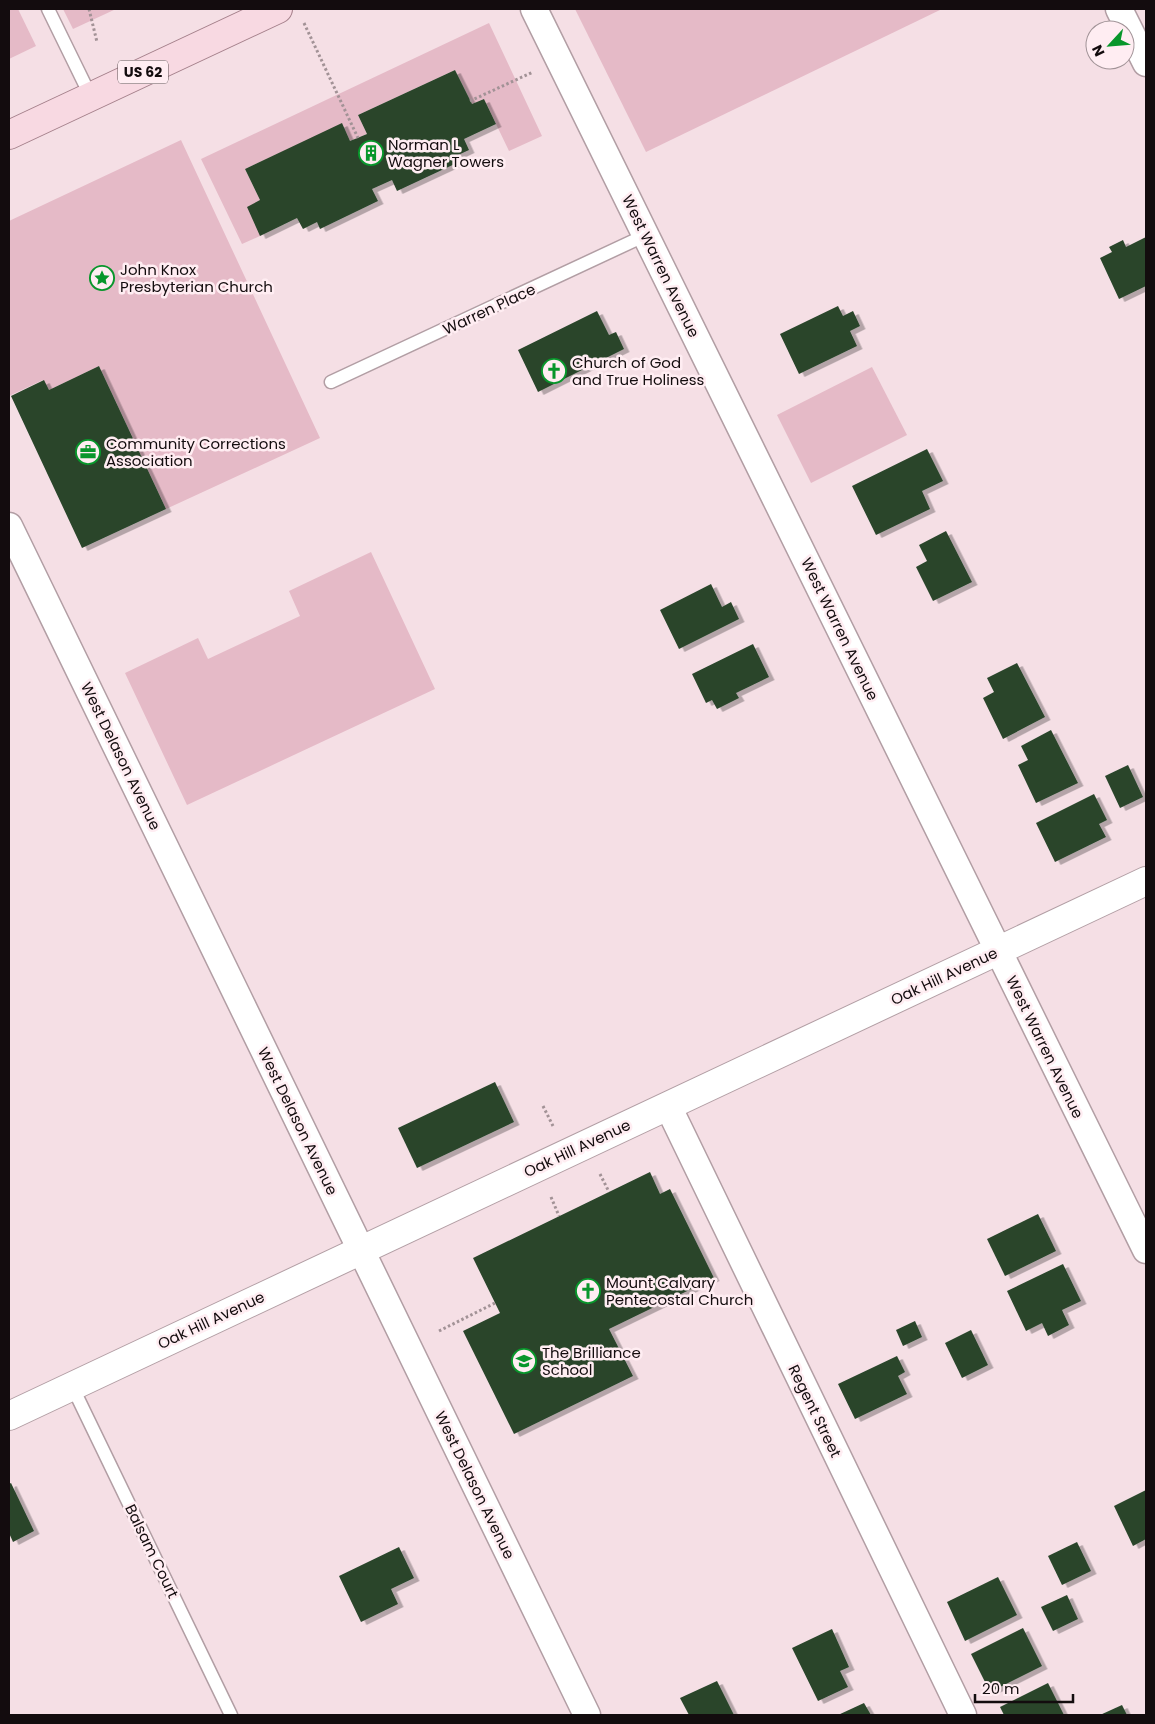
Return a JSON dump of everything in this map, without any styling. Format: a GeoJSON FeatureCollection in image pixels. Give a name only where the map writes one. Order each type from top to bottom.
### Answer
{"type":"FeatureCollection","features":[{"type":"Feature","properties":{"kind":"main road","name":"US 62"},"geometry":{"type":"LineString","coordinates":[[9,135],[91,97],[290,13]]}},
{"type":"Feature","properties":{"kind":"street","name":"West Warren Avenue"},"geometry":{"type":"LineString","coordinates":[[534,9],[1146,1250]]}},
{"type":"Feature","properties":{"kind":"street"},"geometry":{"type":"LineString","coordinates":[[1119,9],[1146,63]]}},
{"type":"Feature","properties":{"kind":"street","name":"West Delason Avenue"},"geometry":{"type":"LineString","coordinates":[[9,526],[587,1715]]}},
{"type":"Feature","properties":{"kind":"street","name":"Oak Hill Avenue"},"geometry":{"type":"LineString","coordinates":[[9,1416],[1146,881]]}},
{"type":"Feature","properties":{"kind":"street","name":"Regent Street"},"geometry":{"type":"LineString","coordinates":[[668,1106],[963,1715]]}},
{"type":"Feature","properties":{"kind":"lane"},"geometry":{"type":"LineString","coordinates":[[48,9],[91,97]]}},
{"type":"Feature","properties":{"kind":"lane","name":"Warren Place"},"geometry":{"type":"LineString","coordinates":[[331,382],[646,235]]}},
{"type":"Feature","properties":{"kind":"lane","name":"Balsam Court"},"geometry":{"type":"LineString","coordinates":[[72,1386],[231,1715]]}},
{"type":"Feature","properties":{"kind":"path"},"geometry":{"type":"LineString","coordinates":[[90,9],[96,42]]}},
{"type":"Feature","properties":{"kind":"path"},"geometry":{"type":"LineString","coordinates":[[290,13],[358,138]]}},
{"type":"Feature","properties":{"kind":"path"},"geometry":{"type":"LineString","coordinates":[[470,101],[559,60]]}},
{"type":"Feature","properties":{"kind":"path"},"geometry":{"type":"LineString","coordinates":[[543,1106],[554,1126]]}},
{"type":"Feature","properties":{"kind":"path"},"geometry":{"type":"LineString","coordinates":[[600,1174],[609,1192]]}},
{"type":"Feature","properties":{"kind":"path"},"geometry":{"type":"LineString","coordinates":[[551,1197],[559,1216]]}},
{"type":"Feature","properties":{"kind":"path"},"geometry":{"type":"LineString","coordinates":[[439,1331],[495,1304]]}},
{"type":"Feature","properties":{"kind":"shaded area"},"geometry":{"type":"Polygon","coordinates":[[[9,9],[18,9],[36,46],[9,59],[9,9]]]}},
{"type":"Feature","properties":{"kind":"shaded area"},"geometry":{"type":"Polygon","coordinates":[[[63,9],[116,9],[73,29],[63,9]]]}},
{"type":"Feature","properties":{"kind":"shaded area"},"geometry":{"type":"Polygon","coordinates":[[[575,9],[942,9],[646,152],[575,9]]]}},
{"type":"Feature","properties":{"kind":"shaded area"},"geometry":{"type":"Polygon","coordinates":[[[489,23],[542,136],[509,151],[484,99],[472,104],[455,70],[358,115],[367,134],[350,141],[342,124],[245,169],[260,200],[260,236],[242,244],[201,159],[489,23]]]}},
{"type":"Feature","properties":{"kind":"shaded area"},"geometry":{"type":"Polygon","coordinates":[[[181,140],[320,438],[166,509],[99,366],[49,390],[43,380],[9,396],[9,221],[181,140]]]}},
{"type":"Feature","properties":{"kind":"shaded area"},"geometry":{"type":"Polygon","coordinates":[[[872,367],[907,435],[811,483],[777,415],[872,367]]]}},
{"type":"Feature","properties":{"kind":"shaded area"},"geometry":{"type":"Polygon","coordinates":[[[371,552],[435,689],[187,805],[125,673],[198,638],[208,659],[300,616],[289,591],[371,552]]]}},
{"type":"Feature","properties":{"kind":"building","name":"Norman L Wagner Towers"},"geometry":{"type":"Polygon","coordinates":[[[455,70],[472,104],[484,99],[496,124],[464,139],[469,150],[456,156],[459,162],[397,191],[392,180],[372,189],[378,201],[320,229],[317,222],[303,229],[297,218],[260,236],[247,207],[260,200],[245,169],[342,123],[350,141],[367,134],[358,115],[455,70]]]}},
{"type":"Feature","properties":{"kind":"building"},"geometry":{"type":"Polygon","coordinates":[[[1146,237],[1146,286],[1119,299],[1100,258],[1112,252],[1109,247],[1123,240],[1126,247],[1146,237]]]}},
{"type":"Feature","properties":{"kind":"building"},"geometry":{"type":"Polygon","coordinates":[[[838,306],[843,316],[853,311],[860,326],[850,331],[857,346],[799,374],[780,334],[838,306]]]}},
{"type":"Feature","properties":{"kind":"building","name":"Church of God and True Holiness"},"geometry":{"type":"Polygon","coordinates":[[[597,311],[609,335],[616,332],[624,349],[538,392],[518,350],[597,311]]]}},
{"type":"Feature","properties":{"kind":"building","name":"Community Corrections Association"},"geometry":{"type":"Polygon","coordinates":[[[99,366],[166,509],[82,548],[11,396],[44,380],[49,390],[99,366]]]}},
{"type":"Feature","properties":{"kind":"building"},"geometry":{"type":"Polygon","coordinates":[[[927,449],[943,481],[922,491],[930,509],[876,535],[852,486],[927,449]]]}},
{"type":"Feature","properties":{"kind":"building"},"geometry":{"type":"Polygon","coordinates":[[[946,531],[972,582],[933,601],[916,567],[927,561],[919,545],[946,531]]]}},
{"type":"Feature","properties":{"kind":"building"},"geometry":{"type":"Polygon","coordinates":[[[711,584],[722,607],[731,602],[739,619],[679,649],[660,610],[711,584]]]}},
{"type":"Feature","properties":{"kind":"building"},"geometry":{"type":"Polygon","coordinates":[[[753,644],[769,677],[736,693],[739,698],[717,709],[712,700],[706,703],[692,674],[753,644]]]}},
{"type":"Feature","properties":{"kind":"building"},"geometry":{"type":"Polygon","coordinates":[[[1017,663],[1045,717],[1003,739],[983,698],[994,692],[987,678],[1017,663]]]}},
{"type":"Feature","properties":{"kind":"building"},"geometry":{"type":"Polygon","coordinates":[[[1051,730],[1078,783],[1036,803],[1018,765],[1028,760],[1021,746],[1051,730]]]}},
{"type":"Feature","properties":{"kind":"building"},"geometry":{"type":"Polygon","coordinates":[[[1128,765],[1143,797],[1120,808],[1105,776],[1128,765]]]}},
{"type":"Feature","properties":{"kind":"building"},"geometry":{"type":"Polygon","coordinates":[[[1094,794],[1107,820],[1099,824],[1106,837],[1055,862],[1036,823],[1094,794]]]}},
{"type":"Feature","properties":{"kind":"building"},"geometry":{"type":"Polygon","coordinates":[[[495,1082],[514,1122],[417,1168],[398,1128],[495,1082]]]}},
{"type":"Feature","properties":{"kind":"building","name":"Mount Calvary Pentecostal Church"},"geometry":{"type":"Polygon","coordinates":[[[650,1172],[660,1194],[670,1189],[714,1278],[609,1329],[633,1376],[514,1434],[463,1331],[500,1313],[473,1258],[650,1172]]]}},
{"type":"Feature","properties":{"kind":"building"},"geometry":{"type":"Polygon","coordinates":[[[1038,1214],[1056,1251],[1005,1276],[987,1239],[1038,1214]]]}},
{"type":"Feature","properties":{"kind":"building"},"geometry":{"type":"Polygon","coordinates":[[[1063,1264],[1081,1301],[1062,1310],[1069,1325],[1048,1336],[1042,1323],[1026,1331],[1007,1291],[1063,1264]]]}},
{"type":"Feature","properties":{"kind":"building"},"geometry":{"type":"Polygon","coordinates":[[[915,1321],[922,1337],[903,1346],[896,1330],[915,1321]]]}},
{"type":"Feature","properties":{"kind":"building"},"geometry":{"type":"Polygon","coordinates":[[[971,1330],[988,1365],[962,1378],[945,1343],[971,1330]]]}},
{"type":"Feature","properties":{"kind":"building"},"geometry":{"type":"Polygon","coordinates":[[[897,1356],[905,1372],[898,1376],[907,1394],[855,1419],[838,1384],[897,1356]]]}},
{"type":"Feature","properties":{"kind":"building"},"geometry":{"type":"Polygon","coordinates":[[[11,1483],[34,1531],[13,1542],[9,1533],[9,1484],[11,1483]]]}},
{"type":"Feature","properties":{"kind":"building"},"geometry":{"type":"Polygon","coordinates":[[[1146,1490],[1146,1539],[1133,1546],[1114,1506],[1146,1490]]]}},
{"type":"Feature","properties":{"kind":"building"},"geometry":{"type":"Polygon","coordinates":[[[1077,1542],[1091,1571],[1062,1585],[1048,1556],[1077,1542]]]}},
{"type":"Feature","properties":{"kind":"building"},"geometry":{"type":"Polygon","coordinates":[[[399,1547],[414,1578],[391,1589],[398,1604],[361,1622],[339,1576],[399,1547]]]}},
{"type":"Feature","properties":{"kind":"building"},"geometry":{"type":"Polygon","coordinates":[[[998,1577],[1017,1615],[965,1641],[947,1602],[998,1577]]]}},
{"type":"Feature","properties":{"kind":"building"},"geometry":{"type":"Polygon","coordinates":[[[1067,1595],[1078,1619],[1053,1631],[1041,1607],[1067,1595]]]}},
{"type":"Feature","properties":{"kind":"building"},"geometry":{"type":"Polygon","coordinates":[[[1023,1628],[1042,1666],[990,1692],[971,1654],[1023,1628]]]}},
{"type":"Feature","properties":{"kind":"building"},"geometry":{"type":"Polygon","coordinates":[[[832,1629],[849,1667],[840,1671],[848,1687],[818,1701],[792,1648],[832,1629]]]}},
{"type":"Feature","properties":{"kind":"building"},"geometry":{"type":"Polygon","coordinates":[[[717,1681],[734,1715],[689,1715],[680,1698],[717,1681]]]}},
{"type":"Feature","properties":{"kind":"building"},"geometry":{"type":"Polygon","coordinates":[[[1048,1683],[1064,1715],[1004,1715],[1000,1707],[1048,1683]]]}},
{"type":"Feature","properties":{"kind":"building"},"geometry":{"type":"Polygon","coordinates":[[[864,1703],[871,1715],[838,1715],[864,1703]]]}},
{"type":"Feature","properties":{"kind":"building"},"geometry":{"type":"Polygon","coordinates":[[[1122,1705],[1127,1715],[1100,1715],[1122,1705]]]}},
{"type":"Feature","properties":{"kind":"place","name":"Norman L Wagner Towers"},"geometry":{"type":"Point","coordinates":[371,153]}},
{"type":"Feature","properties":{"kind":"place","name":"John Knox Presbyterian Church"},"geometry":{"type":"Point","coordinates":[102,278]}},
{"type":"Feature","properties":{"kind":"place","name":"Church of God and True Holiness"},"geometry":{"type":"Point","coordinates":[554,371]}},
{"type":"Feature","properties":{"kind":"place","name":"Community Corrections Association"},"geometry":{"type":"Point","coordinates":[88,452]}},
{"type":"Feature","properties":{"kind":"place","name":"Mount Calvary Pentecostal Church"},"geometry":{"type":"Point","coordinates":[588,1291]}},
{"type":"Feature","properties":{"kind":"place","name":"The Brilliance School"},"geometry":{"type":"Point","coordinates":[524,1361]}}]}
